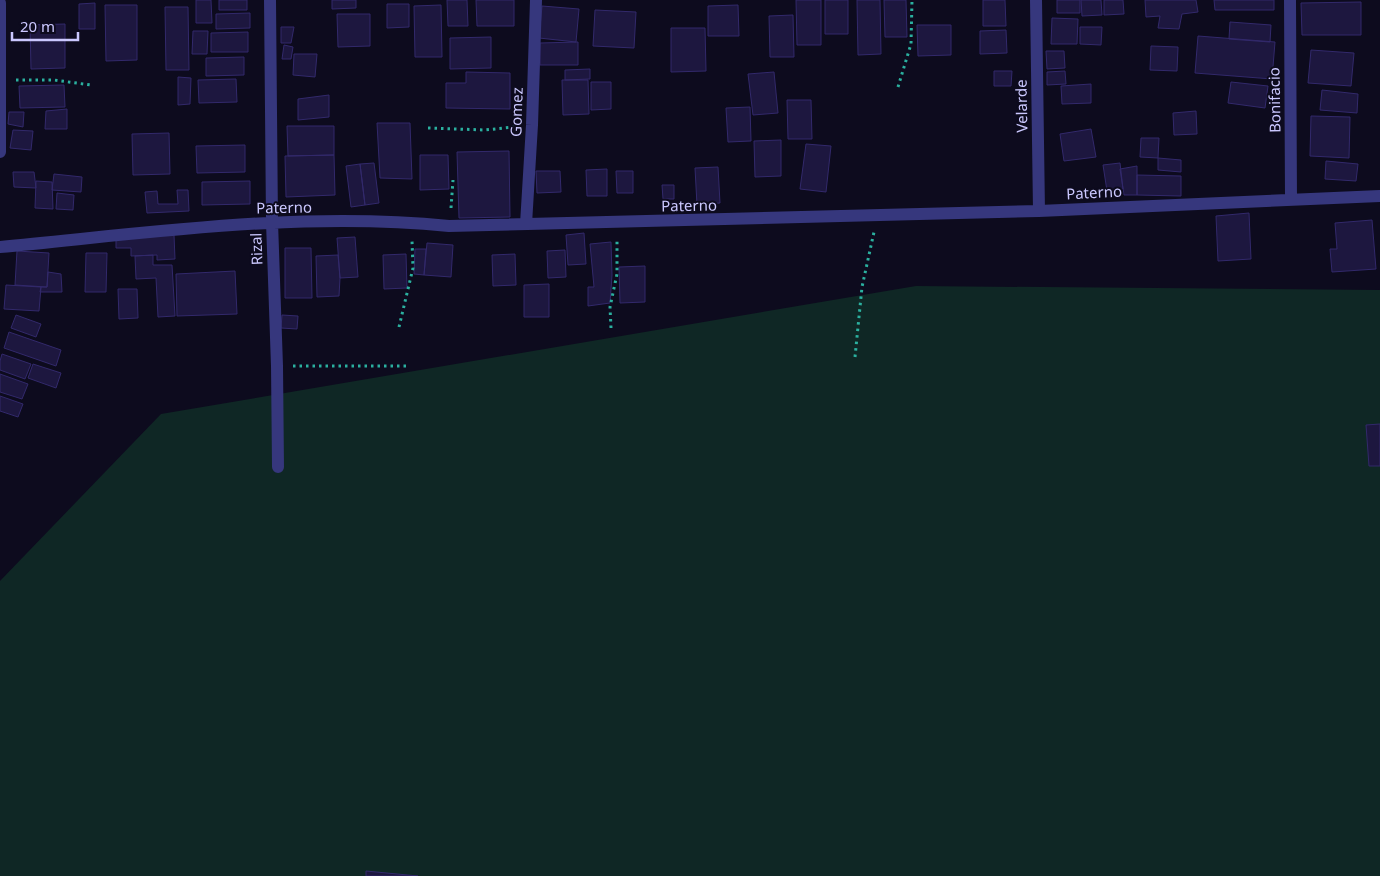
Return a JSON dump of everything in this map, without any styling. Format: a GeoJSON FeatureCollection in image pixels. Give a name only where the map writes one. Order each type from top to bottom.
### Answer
{"type":"FeatureCollection","features":[{"type":"Feature","properties":{"kind":"street","name":"Rizal"},"geometry":{"type":"LineString","coordinates":[[270,0],[272,222],[278,467]]}},
{"type":"Feature","properties":{"kind":"street","name":"Gomez"},"geometry":{"type":"LineString","coordinates":[[526,224],[532,125],[536,0]]}},
{"type":"Feature","properties":{"kind":"street","name":"Velarde"},"geometry":{"type":"LineString","coordinates":[[1036,0],[1039,211]]}},
{"type":"Feature","properties":{"kind":"street","name":"Bonifacio"},"geometry":{"type":"LineString","coordinates":[[1290,0],[1291,199]]}},
{"type":"Feature","properties":{"kind":"street"},"geometry":{"type":"LineString","coordinates":[[0,3],[0,152]]}},
{"type":"Feature","properties":{"kind":"street","name":"Paterno"},"geometry":{"type":"LineString","coordinates":[[0,247],[272,222],[412,223],[449,226],[878,216],[1380,196]]}},
{"type":"Feature","properties":{"kind":"path"},"geometry":{"type":"LineString","coordinates":[[898,87],[911,44],[912,0]]}},
{"type":"Feature","properties":{"kind":"path"},"geometry":{"type":"LineString","coordinates":[[0,80],[54,80],[91,85]]}},
{"type":"Feature","properties":{"kind":"path"},"geometry":{"type":"LineString","coordinates":[[428,128],[485,130],[532,125]]}},
{"type":"Feature","properties":{"kind":"path"},"geometry":{"type":"LineString","coordinates":[[449,226],[453,180]]}},
{"type":"Feature","properties":{"kind":"path"},"geometry":{"type":"LineString","coordinates":[[855,357],[862,287],[878,216]]}},
{"type":"Feature","properties":{"kind":"path"},"geometry":{"type":"LineString","coordinates":[[611,328],[610,307],[616,274],[618,222]]}},
{"type":"Feature","properties":{"kind":"path"},"geometry":{"type":"LineString","coordinates":[[399,326],[413,268],[412,223]]}},
{"type":"Feature","properties":{"kind":"path"},"geometry":{"type":"LineString","coordinates":[[277,366],[409,366]]}},
{"type":"Feature","properties":{"kind":"green space"},"geometry":{"type":"Polygon","coordinates":[[[916,286],[1380,290],[1380,876],[0,876],[0,581],[161,414],[916,286]]]}},
{"type":"Feature","properties":{"kind":"building"},"geometry":{"type":"Polygon","coordinates":[[[196,0],[211,0],[212,23],[196,23],[196,0]]]}},
{"type":"Feature","properties":{"kind":"building"},"geometry":{"type":"Polygon","coordinates":[[[219,0],[247,0],[247,10],[219,10],[219,0]]]}},
{"type":"Feature","properties":{"kind":"building"},"geometry":{"type":"Polygon","coordinates":[[[332,0],[356,0],[356,8],[332,9],[332,0]]]}},
{"type":"Feature","properties":{"kind":"building"},"geometry":{"type":"Polygon","coordinates":[[[447,0],[467,0],[468,26],[448,26],[447,0]]]}},
{"type":"Feature","properties":{"kind":"building"},"geometry":{"type":"Polygon","coordinates":[[[476,0],[514,0],[514,26],[477,26],[476,0]]]}},
{"type":"Feature","properties":{"kind":"building"},"geometry":{"type":"Polygon","coordinates":[[[796,0],[821,0],[821,45],[797,45],[796,0]]]}},
{"type":"Feature","properties":{"kind":"building"},"geometry":{"type":"Polygon","coordinates":[[[825,0],[848,0],[848,34],[825,34],[825,0]]]}},
{"type":"Feature","properties":{"kind":"building"},"geometry":{"type":"Polygon","coordinates":[[[857,0],[880,0],[881,54],[858,55],[857,0]]]}},
{"type":"Feature","properties":{"kind":"building"},"geometry":{"type":"Polygon","coordinates":[[[884,0],[906,0],[907,37],[885,37],[884,0]]]}},
{"type":"Feature","properties":{"kind":"building"},"geometry":{"type":"Polygon","coordinates":[[[983,0],[1005,0],[1006,26],[983,26],[983,0]]]}},
{"type":"Feature","properties":{"kind":"building"},"geometry":{"type":"Polygon","coordinates":[[[1057,0],[1080,0],[1080,13],[1057,13],[1057,0]]]}},
{"type":"Feature","properties":{"kind":"building"},"geometry":{"type":"Polygon","coordinates":[[[1081,0],[1101,0],[1102,15],[1082,16],[1081,0]]]}},
{"type":"Feature","properties":{"kind":"building"},"geometry":{"type":"Polygon","coordinates":[[[1104,0],[1123,0],[1124,14],[1104,15],[1104,0]]]}},
{"type":"Feature","properties":{"kind":"building"},"geometry":{"type":"Polygon","coordinates":[[[1145,0],[1196,0],[1198,12],[1182,14],[1179,29],[1158,28],[1160,16],[1146,17],[1145,0]]]}},
{"type":"Feature","properties":{"kind":"building"},"geometry":{"type":"Polygon","coordinates":[[[1214,0],[1274,0],[1274,10],[1215,10],[1214,0]]]}},
{"type":"Feature","properties":{"kind":"building"},"geometry":{"type":"Polygon","coordinates":[[[1361,2],[1361,35],[1302,35],[1301,3],[1361,2]]]}},
{"type":"Feature","properties":{"kind":"building"},"geometry":{"type":"Polygon","coordinates":[[[95,3],[95,29],[79,29],[79,4],[95,3]]]}},
{"type":"Feature","properties":{"kind":"building"},"geometry":{"type":"Polygon","coordinates":[[[387,4],[409,4],[409,27],[387,28],[387,4]]]}},
{"type":"Feature","properties":{"kind":"building"},"geometry":{"type":"Polygon","coordinates":[[[105,5],[137,5],[137,60],[106,61],[105,5]]]}},
{"type":"Feature","properties":{"kind":"building"},"geometry":{"type":"Polygon","coordinates":[[[441,5],[442,57],[415,57],[414,6],[441,5]]]}},
{"type":"Feature","properties":{"kind":"building"},"geometry":{"type":"Polygon","coordinates":[[[738,5],[739,36],[708,36],[708,6],[738,5]]]}},
{"type":"Feature","properties":{"kind":"building"},"geometry":{"type":"Polygon","coordinates":[[[542,6],[579,9],[576,42],[539,38],[542,6]]]}},
{"type":"Feature","properties":{"kind":"building"},"geometry":{"type":"Polygon","coordinates":[[[165,7],[188,7],[189,70],[166,70],[165,7]]]}},
{"type":"Feature","properties":{"kind":"building"},"geometry":{"type":"Polygon","coordinates":[[[595,10],[636,12],[634,48],[593,46],[595,10]]]}},
{"type":"Feature","properties":{"kind":"building"},"geometry":{"type":"Polygon","coordinates":[[[250,13],[250,28],[216,29],[216,14],[250,13]]]}},
{"type":"Feature","properties":{"kind":"building"},"geometry":{"type":"Polygon","coordinates":[[[337,14],[370,14],[370,46],[338,47],[337,14]]]}},
{"type":"Feature","properties":{"kind":"building"},"geometry":{"type":"Polygon","coordinates":[[[793,15],[794,57],[770,57],[769,16],[793,15]]]}},
{"type":"Feature","properties":{"kind":"building"},"geometry":{"type":"Polygon","coordinates":[[[1052,18],[1078,19],[1077,44],[1051,44],[1052,18]]]}},
{"type":"Feature","properties":{"kind":"building"},"geometry":{"type":"Polygon","coordinates":[[[1230,22],[1271,25],[1270,42],[1229,39],[1230,22]]]}},
{"type":"Feature","properties":{"kind":"building"},"geometry":{"type":"Polygon","coordinates":[[[65,24],[65,68],[31,69],[30,25],[65,24]]]}},
{"type":"Feature","properties":{"kind":"building"},"geometry":{"type":"Polygon","coordinates":[[[917,25],[951,25],[951,55],[918,56],[917,25]]]}},
{"type":"Feature","properties":{"kind":"building"},"geometry":{"type":"Polygon","coordinates":[[[281,27],[294,27],[291,43],[281,43],[281,27]]]}},
{"type":"Feature","properties":{"kind":"building"},"geometry":{"type":"Polygon","coordinates":[[[1080,27],[1102,27],[1101,45],[1080,44],[1080,27]]]}},
{"type":"Feature","properties":{"kind":"building"},"geometry":{"type":"Polygon","coordinates":[[[671,28],[705,28],[706,71],[671,72],[671,28]]]}},
{"type":"Feature","properties":{"kind":"building"},"geometry":{"type":"Polygon","coordinates":[[[1006,30],[1007,53],[980,54],[980,31],[1006,30]]]}},
{"type":"Feature","properties":{"kind":"building"},"geometry":{"type":"Polygon","coordinates":[[[193,31],[208,31],[207,54],[192,54],[193,31]]]}},
{"type":"Feature","properties":{"kind":"building"},"geometry":{"type":"Polygon","coordinates":[[[248,32],[248,52],[211,52],[211,33],[248,32]]]}},
{"type":"Feature","properties":{"kind":"building"},"geometry":{"type":"Polygon","coordinates":[[[1198,36],[1275,42],[1272,79],[1195,73],[1198,36]]]}},
{"type":"Feature","properties":{"kind":"building"},"geometry":{"type":"Polygon","coordinates":[[[491,37],[491,68],[450,69],[450,38],[491,37]]]}},
{"type":"Feature","properties":{"kind":"building"},"geometry":{"type":"Polygon","coordinates":[[[578,42],[578,65],[540,65],[540,43],[578,42]]]}},
{"type":"Feature","properties":{"kind":"building"},"geometry":{"type":"Polygon","coordinates":[[[284,45],[293,47],[291,59],[282,59],[284,45]]]}},
{"type":"Feature","properties":{"kind":"building"},"geometry":{"type":"Polygon","coordinates":[[[1151,46],[1178,47],[1177,71],[1150,70],[1151,46]]]}},
{"type":"Feature","properties":{"kind":"building"},"geometry":{"type":"Polygon","coordinates":[[[1311,50],[1354,53],[1351,86],[1308,83],[1311,50]]]}},
{"type":"Feature","properties":{"kind":"building"},"geometry":{"type":"Polygon","coordinates":[[[1046,51],[1064,51],[1065,68],[1047,69],[1046,51]]]}},
{"type":"Feature","properties":{"kind":"building"},"geometry":{"type":"Polygon","coordinates":[[[294,54],[317,54],[315,77],[293,75],[294,54]]]}},
{"type":"Feature","properties":{"kind":"building"},"geometry":{"type":"Polygon","coordinates":[[[244,57],[244,75],[206,76],[206,58],[244,57]]]}},
{"type":"Feature","properties":{"kind":"building"},"geometry":{"type":"Polygon","coordinates":[[[590,69],[590,79],[565,80],[565,70],[590,69]]]}},
{"type":"Feature","properties":{"kind":"building"},"geometry":{"type":"Polygon","coordinates":[[[994,71],[1012,71],[1011,86],[994,86],[994,71]]]}},
{"type":"Feature","properties":{"kind":"building"},"geometry":{"type":"Polygon","coordinates":[[[1065,71],[1066,84],[1047,85],[1047,72],[1065,71]]]}},
{"type":"Feature","properties":{"kind":"building"},"geometry":{"type":"Polygon","coordinates":[[[466,72],[510,73],[510,109],[446,108],[446,83],[466,83],[466,72]]]}},
{"type":"Feature","properties":{"kind":"building"},"geometry":{"type":"Polygon","coordinates":[[[774,72],[778,113],[753,115],[748,74],[774,72]]]}},
{"type":"Feature","properties":{"kind":"building"},"geometry":{"type":"Polygon","coordinates":[[[178,77],[191,78],[190,104],[178,105],[178,77]]]}},
{"type":"Feature","properties":{"kind":"building"},"geometry":{"type":"Polygon","coordinates":[[[236,79],[237,102],[199,103],[198,80],[236,79]]]}},
{"type":"Feature","properties":{"kind":"building"},"geometry":{"type":"Polygon","coordinates":[[[562,80],[588,80],[589,114],[563,115],[562,80]]]}},
{"type":"Feature","properties":{"kind":"building"},"geometry":{"type":"Polygon","coordinates":[[[591,82],[611,82],[611,109],[591,110],[591,82]]]}},
{"type":"Feature","properties":{"kind":"building"},"geometry":{"type":"Polygon","coordinates":[[[1231,82],[1268,86],[1265,108],[1228,103],[1231,82]]]}},
{"type":"Feature","properties":{"kind":"building"},"geometry":{"type":"Polygon","coordinates":[[[1091,84],[1091,103],[1062,104],[1061,86],[1091,84]]]}},
{"type":"Feature","properties":{"kind":"building"},"geometry":{"type":"Polygon","coordinates":[[[64,85],[65,107],[20,108],[19,86],[64,85]]]}},
{"type":"Feature","properties":{"kind":"building"},"geometry":{"type":"Polygon","coordinates":[[[1322,90],[1358,94],[1357,113],[1320,110],[1322,90]]]}},
{"type":"Feature","properties":{"kind":"building"},"geometry":{"type":"Polygon","coordinates":[[[329,95],[329,117],[298,120],[298,99],[329,95]]]}},
{"type":"Feature","properties":{"kind":"building"},"geometry":{"type":"Polygon","coordinates":[[[787,100],[811,100],[812,139],[788,139],[787,100]]]}},
{"type":"Feature","properties":{"kind":"building"},"geometry":{"type":"Polygon","coordinates":[[[750,107],[751,141],[728,142],[726,108],[750,107]]]}},
{"type":"Feature","properties":{"kind":"building"},"geometry":{"type":"Polygon","coordinates":[[[67,109],[67,129],[45,129],[46,111],[67,109]]]}},
{"type":"Feature","properties":{"kind":"building"},"geometry":{"type":"Polygon","coordinates":[[[1196,111],[1197,134],[1174,135],[1173,113],[1196,111]]]}},
{"type":"Feature","properties":{"kind":"building"},"geometry":{"type":"Polygon","coordinates":[[[9,112],[24,112],[23,127],[8,124],[9,112]]]}},
{"type":"Feature","properties":{"kind":"building"},"geometry":{"type":"Polygon","coordinates":[[[1311,116],[1350,117],[1349,158],[1310,156],[1311,116]]]}},
{"type":"Feature","properties":{"kind":"building"},"geometry":{"type":"Polygon","coordinates":[[[377,123],[410,123],[412,179],[380,178],[377,123]]]}},
{"type":"Feature","properties":{"kind":"building"},"geometry":{"type":"Polygon","coordinates":[[[287,126],[334,126],[334,155],[288,156],[287,126]]]}},
{"type":"Feature","properties":{"kind":"building"},"geometry":{"type":"Polygon","coordinates":[[[1091,129],[1096,157],[1064,161],[1060,134],[1091,129]]]}},
{"type":"Feature","properties":{"kind":"building"},"geometry":{"type":"Polygon","coordinates":[[[13,130],[33,131],[31,150],[10,148],[13,130]]]}},
{"type":"Feature","properties":{"kind":"building"},"geometry":{"type":"Polygon","coordinates":[[[169,133],[170,174],[133,175],[132,134],[169,133]]]}},
{"type":"Feature","properties":{"kind":"building"},"geometry":{"type":"Polygon","coordinates":[[[1141,138],[1159,138],[1158,158],[1140,157],[1141,138]]]}},
{"type":"Feature","properties":{"kind":"building"},"geometry":{"type":"Polygon","coordinates":[[[781,140],[781,176],[755,177],[754,141],[781,140]]]}},
{"type":"Feature","properties":{"kind":"building"},"geometry":{"type":"Polygon","coordinates":[[[806,144],[831,146],[826,192],[800,189],[806,144]]]}},
{"type":"Feature","properties":{"kind":"building"},"geometry":{"type":"Polygon","coordinates":[[[245,145],[245,172],[197,173],[196,146],[245,145]]]}},
{"type":"Feature","properties":{"kind":"building"},"geometry":{"type":"Polygon","coordinates":[[[509,151],[510,217],[459,218],[457,152],[509,151]]]}},
{"type":"Feature","properties":{"kind":"building"},"geometry":{"type":"Polygon","coordinates":[[[334,155],[335,195],[286,197],[285,156],[334,155]]]}},
{"type":"Feature","properties":{"kind":"building"},"geometry":{"type":"Polygon","coordinates":[[[420,155],[448,155],[449,189],[420,190],[420,155]]]}},
{"type":"Feature","properties":{"kind":"building"},"geometry":{"type":"Polygon","coordinates":[[[1158,158],[1181,160],[1181,172],[1158,170],[1158,158]]]}},
{"type":"Feature","properties":{"kind":"building"},"geometry":{"type":"Polygon","coordinates":[[[1326,161],[1358,164],[1356,181],[1325,179],[1326,161]]]}},
{"type":"Feature","properties":{"kind":"building"},"geometry":{"type":"Polygon","coordinates":[[[374,163],[379,203],[365,205],[360,164],[374,163]]]}},
{"type":"Feature","properties":{"kind":"building"},"geometry":{"type":"Polygon","coordinates":[[[1120,163],[1123,189],[1107,191],[1103,165],[1120,163]]]}},
{"type":"Feature","properties":{"kind":"building"},"geometry":{"type":"Polygon","coordinates":[[[360,164],[365,205],[351,207],[346,166],[360,164]]]}},
{"type":"Feature","properties":{"kind":"building"},"geometry":{"type":"Polygon","coordinates":[[[1137,166],[1137,195],[1124,195],[1120,169],[1137,166]]]}},
{"type":"Feature","properties":{"kind":"building"},"geometry":{"type":"Polygon","coordinates":[[[718,167],[720,203],[697,205],[695,168],[718,167]]]}},
{"type":"Feature","properties":{"kind":"building"},"geometry":{"type":"Polygon","coordinates":[[[607,169],[607,196],[587,196],[586,170],[607,169]]]}},
{"type":"Feature","properties":{"kind":"building"},"geometry":{"type":"Polygon","coordinates":[[[536,171],[560,171],[561,192],[537,193],[536,171]]]}},
{"type":"Feature","properties":{"kind":"building"},"geometry":{"type":"Polygon","coordinates":[[[616,171],[633,171],[633,193],[617,193],[616,171]]]}},
{"type":"Feature","properties":{"kind":"building"},"geometry":{"type":"Polygon","coordinates":[[[13,172],[34,172],[36,188],[14,187],[13,172]]]}},
{"type":"Feature","properties":{"kind":"building"},"geometry":{"type":"Polygon","coordinates":[[[54,174],[82,177],[81,192],[52,190],[54,174]]]}},
{"type":"Feature","properties":{"kind":"building"},"geometry":{"type":"Polygon","coordinates":[[[1137,175],[1181,176],[1181,196],[1137,195],[1137,175]]]}},
{"type":"Feature","properties":{"kind":"building"},"geometry":{"type":"Polygon","coordinates":[[[36,181],[52,182],[53,209],[35,208],[36,181]]]}},
{"type":"Feature","properties":{"kind":"building"},"geometry":{"type":"Polygon","coordinates":[[[250,181],[250,204],[202,205],[202,182],[250,181]]]}},
{"type":"Feature","properties":{"kind":"building"},"geometry":{"type":"Polygon","coordinates":[[[662,185],[674,185],[674,199],[663,199],[662,185]]]}},
{"type":"Feature","properties":{"kind":"building"},"geometry":{"type":"Polygon","coordinates":[[[177,190],[188,190],[189,211],[147,213],[145,192],[157,191],[158,204],[178,204],[177,190]]]}},
{"type":"Feature","properties":{"kind":"building"},"geometry":{"type":"Polygon","coordinates":[[[57,193],[74,195],[73,210],[56,209],[57,193]]]}},
{"type":"Feature","properties":{"kind":"building"},"geometry":{"type":"Polygon","coordinates":[[[1249,213],[1251,259],[1218,261],[1216,216],[1249,213]]]}},
{"type":"Feature","properties":{"kind":"building"},"geometry":{"type":"Polygon","coordinates":[[[1372,220],[1376,269],[1332,272],[1330,249],[1337,249],[1335,223],[1372,220]]]}},
{"type":"Feature","properties":{"kind":"building"},"geometry":{"type":"Polygon","coordinates":[[[584,233],[586,264],[568,265],[566,235],[584,233]]]}},
{"type":"Feature","properties":{"kind":"building"},"geometry":{"type":"Polygon","coordinates":[[[174,235],[175,259],[157,260],[157,255],[131,256],[131,248],[116,248],[116,237],[174,235]]]}},
{"type":"Feature","properties":{"kind":"building"},"geometry":{"type":"Polygon","coordinates":[[[355,237],[358,277],[340,278],[337,238],[355,237]]]}},
{"type":"Feature","properties":{"kind":"building"},"geometry":{"type":"Polygon","coordinates":[[[611,242],[612,275],[610,303],[588,306],[588,287],[594,287],[590,244],[611,242]]]}},
{"type":"Feature","properties":{"kind":"building"},"geometry":{"type":"Polygon","coordinates":[[[427,243],[453,245],[451,277],[424,275],[427,243]]]}},
{"type":"Feature","properties":{"kind":"building"},"geometry":{"type":"Polygon","coordinates":[[[285,248],[311,248],[312,298],[285,298],[285,248]]]}},
{"type":"Feature","properties":{"kind":"building"},"geometry":{"type":"Polygon","coordinates":[[[415,249],[426,249],[424,275],[414,274],[415,249]]]}},
{"type":"Feature","properties":{"kind":"building"},"geometry":{"type":"Polygon","coordinates":[[[565,250],[566,277],[548,278],[547,251],[565,250]]]}},
{"type":"Feature","properties":{"kind":"building"},"geometry":{"type":"Polygon","coordinates":[[[17,251],[49,253],[47,287],[15,285],[17,251]]]}},
{"type":"Feature","properties":{"kind":"building"},"geometry":{"type":"Polygon","coordinates":[[[86,253],[107,253],[106,292],[85,292],[86,253]]]}},
{"type":"Feature","properties":{"kind":"building"},"geometry":{"type":"Polygon","coordinates":[[[406,254],[407,288],[384,289],[383,255],[406,254]]]}},
{"type":"Feature","properties":{"kind":"building"},"geometry":{"type":"Polygon","coordinates":[[[515,254],[516,285],[493,286],[492,255],[515,254]]]}},
{"type":"Feature","properties":{"kind":"building"},"geometry":{"type":"Polygon","coordinates":[[[153,255],[153,265],[172,265],[175,316],[158,317],[156,278],[136,279],[135,256],[153,255]]]}},
{"type":"Feature","properties":{"kind":"building"},"geometry":{"type":"Polygon","coordinates":[[[338,255],[339,296],[317,297],[316,256],[338,255]]]}},
{"type":"Feature","properties":{"kind":"building"},"geometry":{"type":"Polygon","coordinates":[[[645,266],[645,302],[620,303],[619,267],[645,266]]]}},
{"type":"Feature","properties":{"kind":"building"},"geometry":{"type":"Polygon","coordinates":[[[235,271],[237,314],[177,316],[176,274],[235,271]]]}},
{"type":"Feature","properties":{"kind":"building"},"geometry":{"type":"Polygon","coordinates":[[[48,272],[61,274],[62,292],[40,292],[41,287],[47,287],[48,272]]]}},
{"type":"Feature","properties":{"kind":"building"},"geometry":{"type":"Polygon","coordinates":[[[549,284],[549,317],[524,317],[524,285],[549,284]]]}},
{"type":"Feature","properties":{"kind":"building"},"geometry":{"type":"Polygon","coordinates":[[[6,285],[41,287],[39,311],[4,309],[6,285]]]}},
{"type":"Feature","properties":{"kind":"building"},"geometry":{"type":"Polygon","coordinates":[[[118,289],[137,289],[138,318],[119,319],[118,289]]]}},
{"type":"Feature","properties":{"kind":"building"},"geometry":{"type":"Polygon","coordinates":[[[16,315],[41,324],[36,337],[11,328],[16,315]]]}},
{"type":"Feature","properties":{"kind":"building"},"geometry":{"type":"Polygon","coordinates":[[[282,315],[298,316],[297,329],[281,328],[282,315]]]}},
{"type":"Feature","properties":{"kind":"building"},"geometry":{"type":"Polygon","coordinates":[[[9,332],[61,350],[56,366],[4,348],[9,332]]]}},
{"type":"Feature","properties":{"kind":"building"},"geometry":{"type":"Polygon","coordinates":[[[2,354],[31,364],[25,379],[0,370],[2,354]]]}},
{"type":"Feature","properties":{"kind":"building"},"geometry":{"type":"Polygon","coordinates":[[[33,364],[61,373],[56,388],[28,378],[33,364]]]}},
{"type":"Feature","properties":{"kind":"building"},"geometry":{"type":"Polygon","coordinates":[[[0,374],[28,384],[22,399],[0,392],[0,374]]]}},
{"type":"Feature","properties":{"kind":"building"},"geometry":{"type":"Polygon","coordinates":[[[0,396],[23,404],[18,417],[0,411],[0,396]]]}},
{"type":"Feature","properties":{"kind":"building"},"geometry":{"type":"Polygon","coordinates":[[[1380,424],[1380,466],[1369,466],[1366,425],[1380,424]]]}},
{"type":"Feature","properties":{"kind":"building"},"geometry":{"type":"Polygon","coordinates":[[[366,871],[418,876],[366,876],[366,871]]]}}]}
